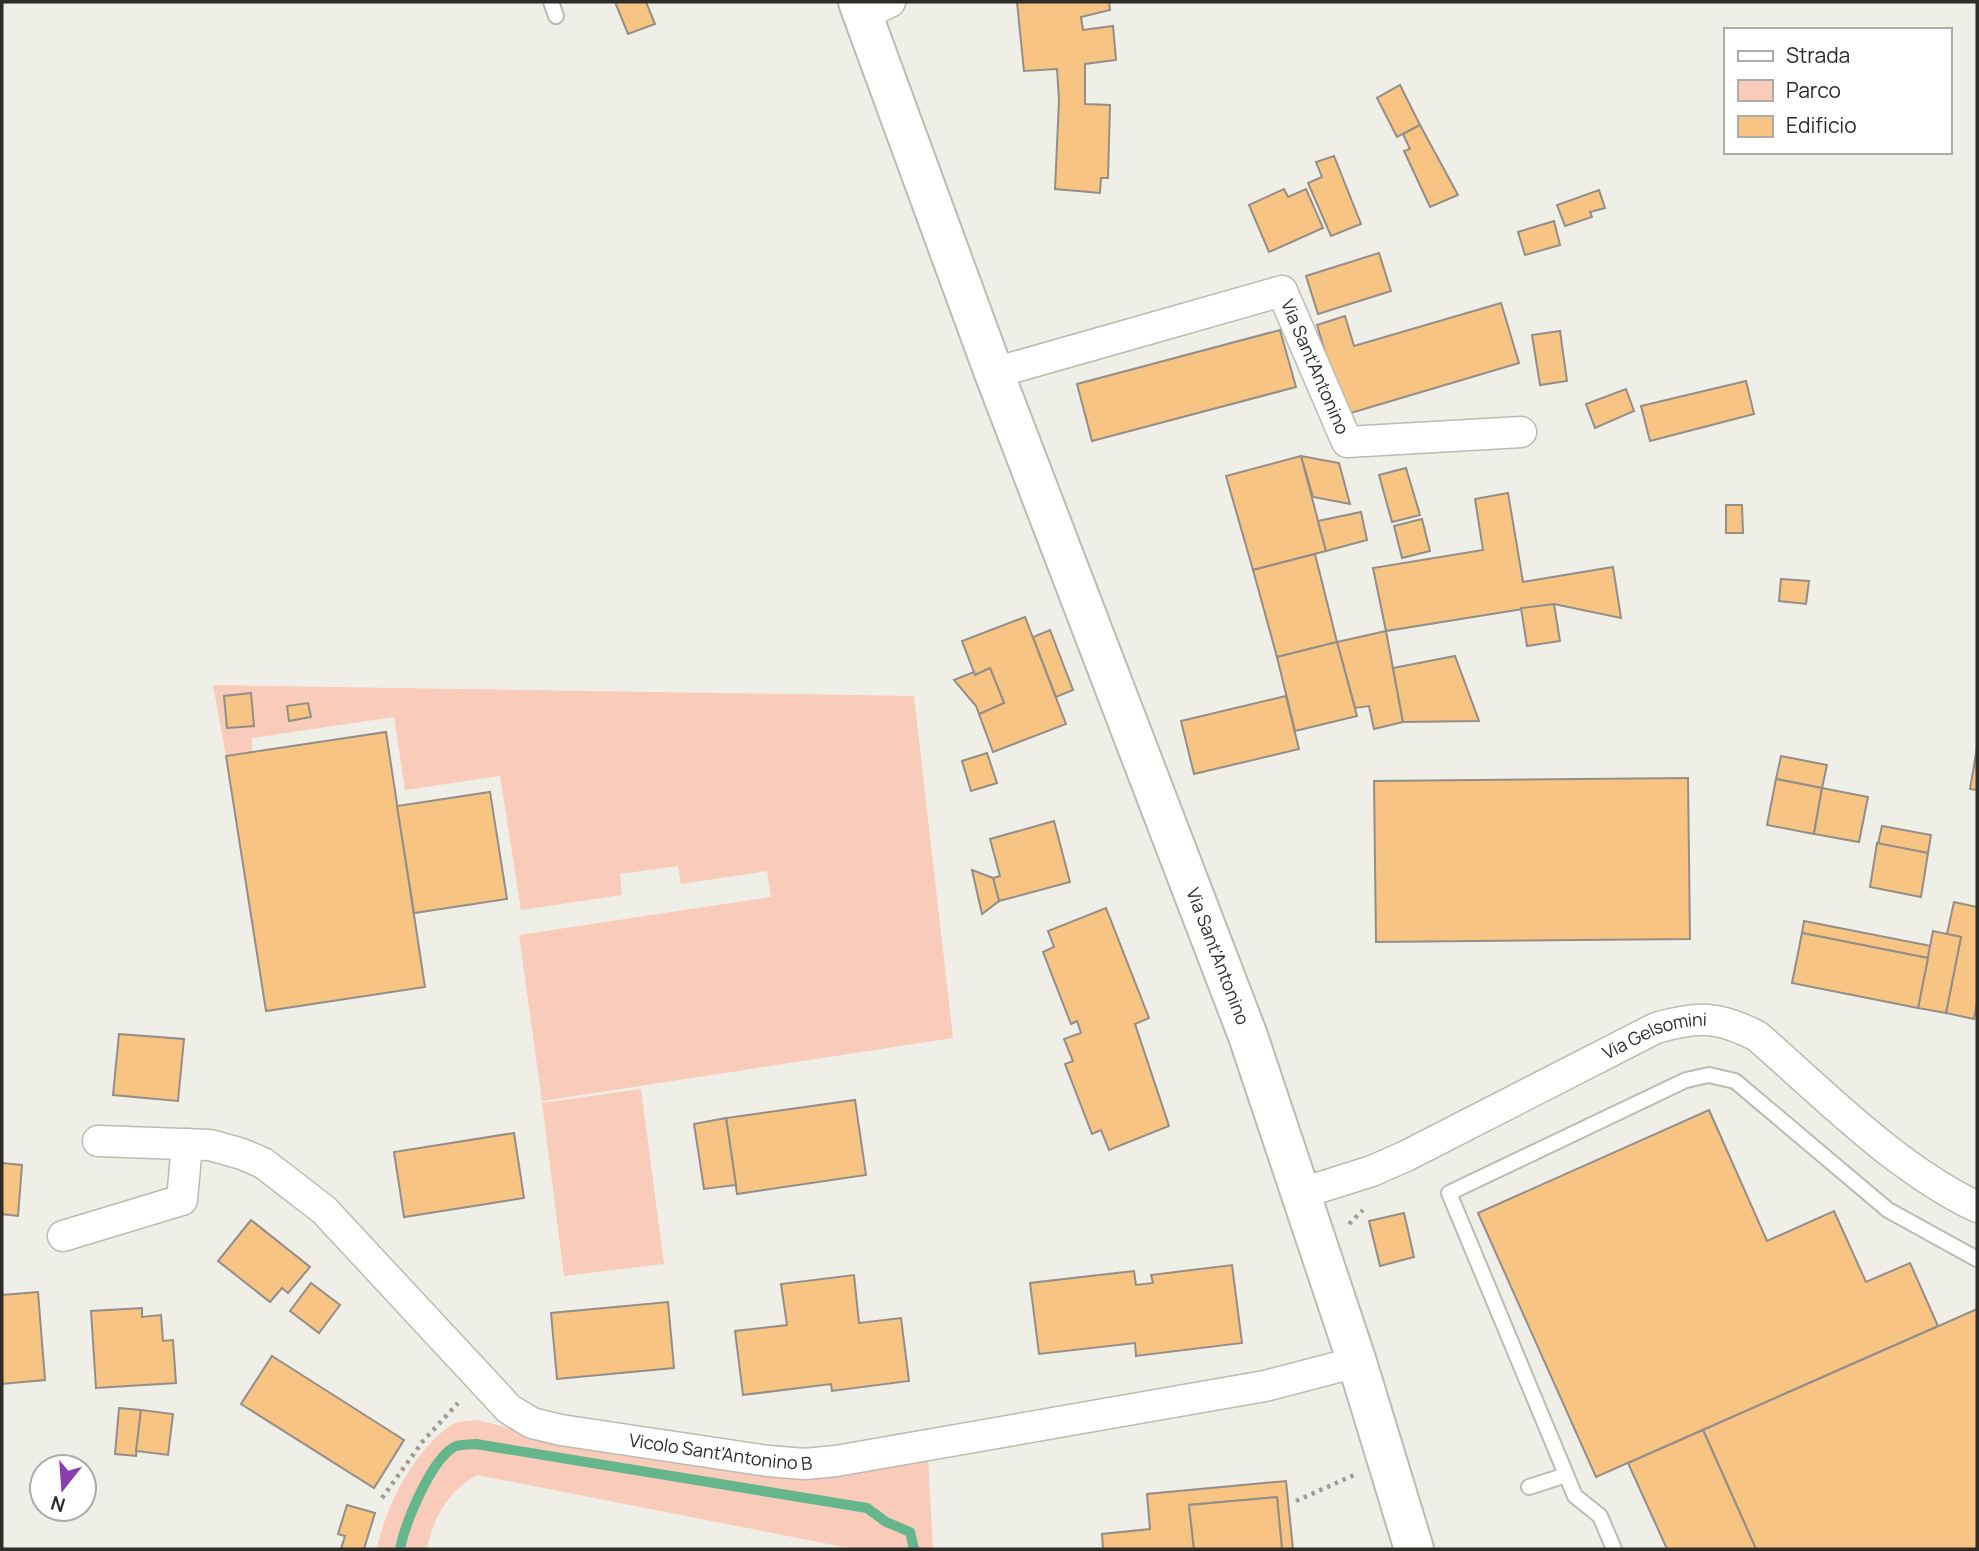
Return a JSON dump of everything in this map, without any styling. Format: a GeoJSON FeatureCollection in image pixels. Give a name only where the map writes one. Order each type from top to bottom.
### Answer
{"type":"FeatureCollection","features":[{"type":"Feature","properties":{"kind":"main road","name":"Via Sant'Antonino"},"geometry":{"type":"LineString","coordinates":[[870,6],[994,373],[1248,1036],[1302,1193],[1415,1549]]}},
{"type":"Feature","properties":{"kind":"street","name":"Via Sant'Antonino"},"geometry":{"type":"LineString","coordinates":[[994,373],[1282,291],[1347,442],[1521,432]]}},
{"type":"Feature","properties":{"kind":"street","name":"Via Gelsomini"},"geometry":{"type":"LineString","coordinates":[[1302,1193],[1372,1171],[1406,1156],[1656,1028],[1676,1022],[1705,1020],[1732,1023],[1757,1036],[1886,1148],[1956,1197],[1977,1207]]}},
{"type":"Feature","properties":{"kind":"street","name":"Vicolo Sant'Antonino B"},"geometry":{"type":"LineString","coordinates":[[98,1141],[210,1145],[263,1163],[324,1210],[509,1409],[532,1423],[561,1430],[805,1464],[849,1459],[1265,1386],[1357,1362]]}},
{"type":"Feature","properties":{"kind":"street"},"geometry":{"type":"LineString","coordinates":[[63,1236],[182,1200],[187,1144]]}},
{"type":"Feature","properties":{"kind":"lane"},"geometry":{"type":"LineString","coordinates":[[1614,1549],[1600,1516],[1575,1496],[1449,1194],[1686,1080],[1709,1075],[1735,1081],[1888,1210],[1977,1259]]}},
{"type":"Feature","properties":{"kind":"lane"},"geometry":{"type":"LineString","coordinates":[[1530,1487],[1566,1475]]}},
{"type":"Feature","properties":{"kind":"path"},"geometry":{"type":"LineString","coordinates":[[1349,1224],[1366,1207]]}},
{"type":"Feature","properties":{"kind":"path"},"geometry":{"type":"LineString","coordinates":[[382,1498],[424,1441],[481,1379]]}},
{"type":"Feature","properties":{"kind":"path"},"geometry":{"type":"LineString","coordinates":[[1296,1501],[1361,1472]]}},
{"type":"Feature","properties":{"kind":"green space"},"geometry":{"type":"Polygon","coordinates":[[[213,685],[914,696],[953,1038],[542,1101],[519,935],[771,897],[767,871],[681,884],[678,866],[620,874],[622,895],[521,910],[500,776],[405,790],[394,717],[252,738],[252,752],[226,756],[213,685]]]}},
{"type":"Feature","properties":{"kind":"green space"},"geometry":{"type":"Polygon","coordinates":[[[641,1089],[664,1264],[564,1276],[542,1103],[641,1089]]]}},
{"type":"Feature","properties":{"kind":"green space"},"geometry":{"type":"Polygon","coordinates":[[[477,1420],[552,1439],[928,1457],[933,1549],[854,1549],[477,1475],[458,1489],[443,1506],[427,1549],[377,1549],[394,1498],[425,1449],[451,1425],[477,1420]]]}},
{"type":"Feature","properties":{"kind":"building"},"geometry":{"type":"Polygon","coordinates":[[[615,2],[646,2],[655,24],[628,34],[615,2]]]}},
{"type":"Feature","properties":{"kind":"building"},"geometry":{"type":"Polygon","coordinates":[[[1017,2],[1109,2],[1110,10],[1081,17],[1083,30],[1113,26],[1116,60],[1085,64],[1085,104],[1110,105],[1108,178],[1101,178],[1100,193],[1055,189],[1059,100],[1057,69],[1024,71],[1017,2]]]}},
{"type":"Feature","properties":{"kind":"building"},"geometry":{"type":"Polygon","coordinates":[[[1400,85],[1420,125],[1397,137],[1377,98],[1400,85]]]}},
{"type":"Feature","properties":{"kind":"building"},"geometry":{"type":"Polygon","coordinates":[[[1420,125],[1458,195],[1430,207],[1404,151],[1410,149],[1403,134],[1420,125]]]}},
{"type":"Feature","properties":{"kind":"building"},"geometry":{"type":"Polygon","coordinates":[[[1334,156],[1361,224],[1331,236],[1308,183],[1322,177],[1316,162],[1334,156]]]}},
{"type":"Feature","properties":{"kind":"building"},"geometry":{"type":"Polygon","coordinates":[[[1284,189],[1288,197],[1306,189],[1323,228],[1269,252],[1249,205],[1284,189]]]}},
{"type":"Feature","properties":{"kind":"building"},"geometry":{"type":"Polygon","coordinates":[[[1599,190],[1605,208],[1590,212],[1592,217],[1565,226],[1557,205],[1599,190]]]}},
{"type":"Feature","properties":{"kind":"building"},"geometry":{"type":"Polygon","coordinates":[[[1554,221],[1560,245],[1525,255],[1518,232],[1554,221]]]}},
{"type":"Feature","properties":{"kind":"building"},"geometry":{"type":"Polygon","coordinates":[[[1379,253],[1391,291],[1318,314],[1306,276],[1379,253]]]}},
{"type":"Feature","properties":{"kind":"building"},"geometry":{"type":"Polygon","coordinates":[[[1501,303],[1519,363],[1344,415],[1317,325],[1345,316],[1354,346],[1501,303]]]}},
{"type":"Feature","properties":{"kind":"building"},"geometry":{"type":"Polygon","coordinates":[[[1280,330],[1296,387],[1092,441],[1077,384],[1280,330]]]}},
{"type":"Feature","properties":{"kind":"building"},"geometry":{"type":"Polygon","coordinates":[[[1560,331],[1567,381],[1540,385],[1532,335],[1560,331]]]}},
{"type":"Feature","properties":{"kind":"building"},"geometry":{"type":"Polygon","coordinates":[[[1746,381],[1754,414],[1650,441],[1641,406],[1746,381]]]}},
{"type":"Feature","properties":{"kind":"building"},"geometry":{"type":"Polygon","coordinates":[[[1626,389],[1634,411],[1595,428],[1586,404],[1626,389]]]}},
{"type":"Feature","properties":{"kind":"building"},"geometry":{"type":"Polygon","coordinates":[[[1301,456],[1339,463],[1350,504],[1313,497],[1301,456]]]}},
{"type":"Feature","properties":{"kind":"building"},"geometry":{"type":"Polygon","coordinates":[[[1301,456],[1326,551],[1253,570],[1226,476],[1301,456]]]}},
{"type":"Feature","properties":{"kind":"building"},"geometry":{"type":"Polygon","coordinates":[[[1406,468],[1420,515],[1392,522],[1379,475],[1406,468]]]}},
{"type":"Feature","properties":{"kind":"building"},"geometry":{"type":"Polygon","coordinates":[[[1508,493],[1523,582],[1613,567],[1621,618],[1554,604],[1386,631],[1373,568],[1483,550],[1475,499],[1508,493]]]}},
{"type":"Feature","properties":{"kind":"building"},"geometry":{"type":"Polygon","coordinates":[[[1726,505],[1742,505],[1743,533],[1726,533],[1726,505]]]}},
{"type":"Feature","properties":{"kind":"building"},"geometry":{"type":"Polygon","coordinates":[[[1361,512],[1367,540],[1326,551],[1318,521],[1361,512]]]}},
{"type":"Feature","properties":{"kind":"building"},"geometry":{"type":"Polygon","coordinates":[[[1422,519],[1430,551],[1402,558],[1394,526],[1422,519]]]}},
{"type":"Feature","properties":{"kind":"building"},"geometry":{"type":"Polygon","coordinates":[[[1315,554],[1337,642],[1277,657],[1253,570],[1315,554]]]}},
{"type":"Feature","properties":{"kind":"building"},"geometry":{"type":"Polygon","coordinates":[[[1781,579],[1809,581],[1806,604],[1779,601],[1781,579]]]}},
{"type":"Feature","properties":{"kind":"building"},"geometry":{"type":"Polygon","coordinates":[[[1554,604],[1560,641],[1527,646],[1521,608],[1554,604]]]}},
{"type":"Feature","properties":{"kind":"building"},"geometry":{"type":"Polygon","coordinates":[[[1025,617],[1066,724],[993,752],[979,714],[1004,703],[990,668],[975,675],[962,641],[1025,617]]]}},
{"type":"Feature","properties":{"kind":"building"},"geometry":{"type":"Polygon","coordinates":[[[1050,630],[1073,690],[1056,697],[1033,637],[1050,630]]]}},
{"type":"Feature","properties":{"kind":"building"},"geometry":{"type":"Polygon","coordinates":[[[1386,631],[1403,722],[1374,729],[1369,706],[1355,708],[1337,642],[1386,631]]]}},
{"type":"Feature","properties":{"kind":"building"},"geometry":{"type":"Polygon","coordinates":[[[1337,642],[1357,716],[1295,731],[1277,657],[1337,642]]]}},
{"type":"Feature","properties":{"kind":"building"},"geometry":{"type":"Polygon","coordinates":[[[1455,656],[1479,721],[1403,722],[1393,668],[1455,656]]]}},
{"type":"Feature","properties":{"kind":"building"},"geometry":{"type":"Polygon","coordinates":[[[990,668],[1004,703],[979,714],[976,706],[954,680],[990,668]]]}},
{"type":"Feature","properties":{"kind":"building"},"geometry":{"type":"Polygon","coordinates":[[[251,693],[254,726],[227,728],[224,696],[251,693]]]}},
{"type":"Feature","properties":{"kind":"building"},"geometry":{"type":"Polygon","coordinates":[[[1286,696],[1299,749],[1194,774],[1181,721],[1286,696]]]}},
{"type":"Feature","properties":{"kind":"building"},"geometry":{"type":"Polygon","coordinates":[[[308,703],[311,717],[289,721],[287,706],[308,703]]]}},
{"type":"Feature","properties":{"kind":"building"},"geometry":{"type":"Polygon","coordinates":[[[386,732],[425,987],[266,1011],[226,756],[386,732]]]}},
{"type":"Feature","properties":{"kind":"building"},"geometry":{"type":"Polygon","coordinates":[[[1977,748],[1977,790],[1970,789],[1977,748]]]}},
{"type":"Feature","properties":{"kind":"building"},"geometry":{"type":"Polygon","coordinates":[[[987,753],[997,783],[971,791],[962,761],[987,753]]]}},
{"type":"Feature","properties":{"kind":"building"},"geometry":{"type":"Polygon","coordinates":[[[1781,756],[1827,765],[1822,788],[1776,779],[1781,756]]]}},
{"type":"Feature","properties":{"kind":"building"},"geometry":{"type":"Polygon","coordinates":[[[1688,778],[1690,939],[1376,942],[1374,781],[1688,778]]]}},
{"type":"Feature","properties":{"kind":"building"},"geometry":{"type":"Polygon","coordinates":[[[1776,779],[1822,788],[1814,834],[1767,825],[1776,779]]]}},
{"type":"Feature","properties":{"kind":"building"},"geometry":{"type":"Polygon","coordinates":[[[1822,788],[1868,797],[1859,842],[1814,834],[1822,788]]]}},
{"type":"Feature","properties":{"kind":"building"},"geometry":{"type":"Polygon","coordinates":[[[490,792],[507,899],[414,913],[397,806],[490,792]]]}},
{"type":"Feature","properties":{"kind":"building"},"geometry":{"type":"Polygon","coordinates":[[[1054,821],[1070,882],[999,901],[993,878],[1000,876],[990,839],[1054,821]]]}},
{"type":"Feature","properties":{"kind":"building"},"geometry":{"type":"Polygon","coordinates":[[[1882,826],[1931,835],[1928,853],[1878,844],[1882,826]]]}},
{"type":"Feature","properties":{"kind":"building"},"geometry":{"type":"Polygon","coordinates":[[[1877,843],[1928,853],[1921,897],[1870,887],[1877,843]]]}},
{"type":"Feature","properties":{"kind":"building"},"geometry":{"type":"Polygon","coordinates":[[[972,870],[993,878],[999,901],[982,914],[972,870]]]}},
{"type":"Feature","properties":{"kind":"building"},"geometry":{"type":"Polygon","coordinates":[[[1954,902],[1977,907],[1977,1003],[1974,1019],[1946,1013],[1961,937],[1947,934],[1954,902]]]}},
{"type":"Feature","properties":{"kind":"building"},"geometry":{"type":"Polygon","coordinates":[[[1106,908],[1149,1018],[1135,1024],[1169,1126],[1109,1150],[1101,1130],[1092,1134],[1065,1064],[1073,1061],[1064,1039],[1081,1033],[1077,1021],[1071,1024],[1043,952],[1054,947],[1048,931],[1106,908]]]}},
{"type":"Feature","properties":{"kind":"building"},"geometry":{"type":"Polygon","coordinates":[[[1804,921],[1931,946],[1928,958],[1802,933],[1804,921]]]}},
{"type":"Feature","properties":{"kind":"building"},"geometry":{"type":"Polygon","coordinates":[[[1933,931],[1961,937],[1946,1013],[1918,1008],[1933,931]]]}},
{"type":"Feature","properties":{"kind":"building"},"geometry":{"type":"Polygon","coordinates":[[[1802,933],[1928,958],[1918,1008],[1792,983],[1802,933]]]}},
{"type":"Feature","properties":{"kind":"building"},"geometry":{"type":"Polygon","coordinates":[[[119,1034],[184,1039],[178,1101],[113,1095],[119,1034]]]}},
{"type":"Feature","properties":{"kind":"building"},"geometry":{"type":"Polygon","coordinates":[[[855,1100],[866,1175],[737,1194],[726,1118],[855,1100]]]}},
{"type":"Feature","properties":{"kind":"building"},"geometry":{"type":"Polygon","coordinates":[[[1709,1110],[1767,1241],[1834,1211],[1866,1282],[1910,1263],[1938,1326],[1596,1477],[1478,1213],[1709,1110]]]}},
{"type":"Feature","properties":{"kind":"building"},"geometry":{"type":"Polygon","coordinates":[[[726,1118],[736,1185],[704,1189],[694,1124],[726,1118]]]}},
{"type":"Feature","properties":{"kind":"building"},"geometry":{"type":"Polygon","coordinates":[[[514,1133],[524,1198],[404,1217],[394,1152],[514,1133]]]}},
{"type":"Feature","properties":{"kind":"building"},"geometry":{"type":"Polygon","coordinates":[[[2,1163],[22,1165],[18,1216],[2,1214],[2,1163]]]}},
{"type":"Feature","properties":{"kind":"building"},"geometry":{"type":"Polygon","coordinates":[[[1404,1213],[1414,1257],[1380,1266],[1369,1221],[1404,1213]]]}},
{"type":"Feature","properties":{"kind":"building"},"geometry":{"type":"Polygon","coordinates":[[[251,1220],[310,1267],[288,1293],[282,1288],[270,1302],[218,1261],[251,1220]]]}},
{"type":"Feature","properties":{"kind":"building"},"geometry":{"type":"Polygon","coordinates":[[[1232,1265],[1242,1343],[1136,1356],[1135,1343],[1039,1354],[1030,1283],[1134,1271],[1136,1285],[1153,1283],[1151,1275],[1232,1265]]]}},
{"type":"Feature","properties":{"kind":"building"},"geometry":{"type":"Polygon","coordinates":[[[854,1275],[859,1323],[901,1318],[909,1381],[832,1391],[831,1384],[743,1395],[735,1331],[787,1325],[781,1284],[854,1275]]]}},
{"type":"Feature","properties":{"kind":"building"},"geometry":{"type":"Polygon","coordinates":[[[311,1283],[340,1305],[319,1333],[290,1311],[311,1283]]]}},
{"type":"Feature","properties":{"kind":"building"},"geometry":{"type":"Polygon","coordinates":[[[38,1292],[45,1380],[2,1384],[2,1295],[38,1292]]]}},
{"type":"Feature","properties":{"kind":"building"},"geometry":{"type":"Polygon","coordinates":[[[668,1302],[674,1368],[557,1379],[551,1313],[668,1302]]]}},
{"type":"Feature","properties":{"kind":"building"},"geometry":{"type":"Polygon","coordinates":[[[142,1308],[142,1317],[161,1315],[163,1341],[173,1340],[176,1383],[96,1388],[91,1311],[142,1308]]]}},
{"type":"Feature","properties":{"kind":"building"},"geometry":{"type":"Polygon","coordinates":[[[1977,1309],[1977,1549],[1756,1549],[1703,1430],[1977,1309]]]}},
{"type":"Feature","properties":{"kind":"building"},"geometry":{"type":"Polygon","coordinates":[[[272,1356],[404,1440],[374,1488],[241,1404],[272,1356]]]}},
{"type":"Feature","properties":{"kind":"building"},"geometry":{"type":"Polygon","coordinates":[[[119,1408],[141,1410],[136,1456],[115,1454],[119,1408]]]}},
{"type":"Feature","properties":{"kind":"building"},"geometry":{"type":"Polygon","coordinates":[[[141,1410],[173,1414],[168,1455],[136,1451],[141,1410]]]}},
{"type":"Feature","properties":{"kind":"building"},"geometry":{"type":"Polygon","coordinates":[[[1703,1430],[1756,1549],[1667,1549],[1628,1463],[1703,1430]]]}},
{"type":"Feature","properties":{"kind":"building"},"geometry":{"type":"Polygon","coordinates":[[[1286,1481],[1293,1549],[1282,1549],[1277,1497],[1189,1505],[1194,1549],[1103,1549],[1102,1534],[1150,1529],[1147,1494],[1286,1481]]]}},
{"type":"Feature","properties":{"kind":"building"},"geometry":{"type":"Polygon","coordinates":[[[1277,1497],[1282,1549],[1194,1549],[1189,1505],[1277,1497]]]}},
{"type":"Feature","properties":{"kind":"building"},"geometry":{"type":"Polygon","coordinates":[[[347,1505],[375,1513],[364,1549],[341,1549],[345,1536],[338,1534],[347,1505]]]}},
{"type":"Feature","properties":{"kind":"waterway"},"geometry":{"type":"LineString","coordinates":[[400,1549],[413,1509],[436,1465],[454,1447],[476,1444],[867,1508],[886,1522],[910,1532],[914,1549]]}}]}
